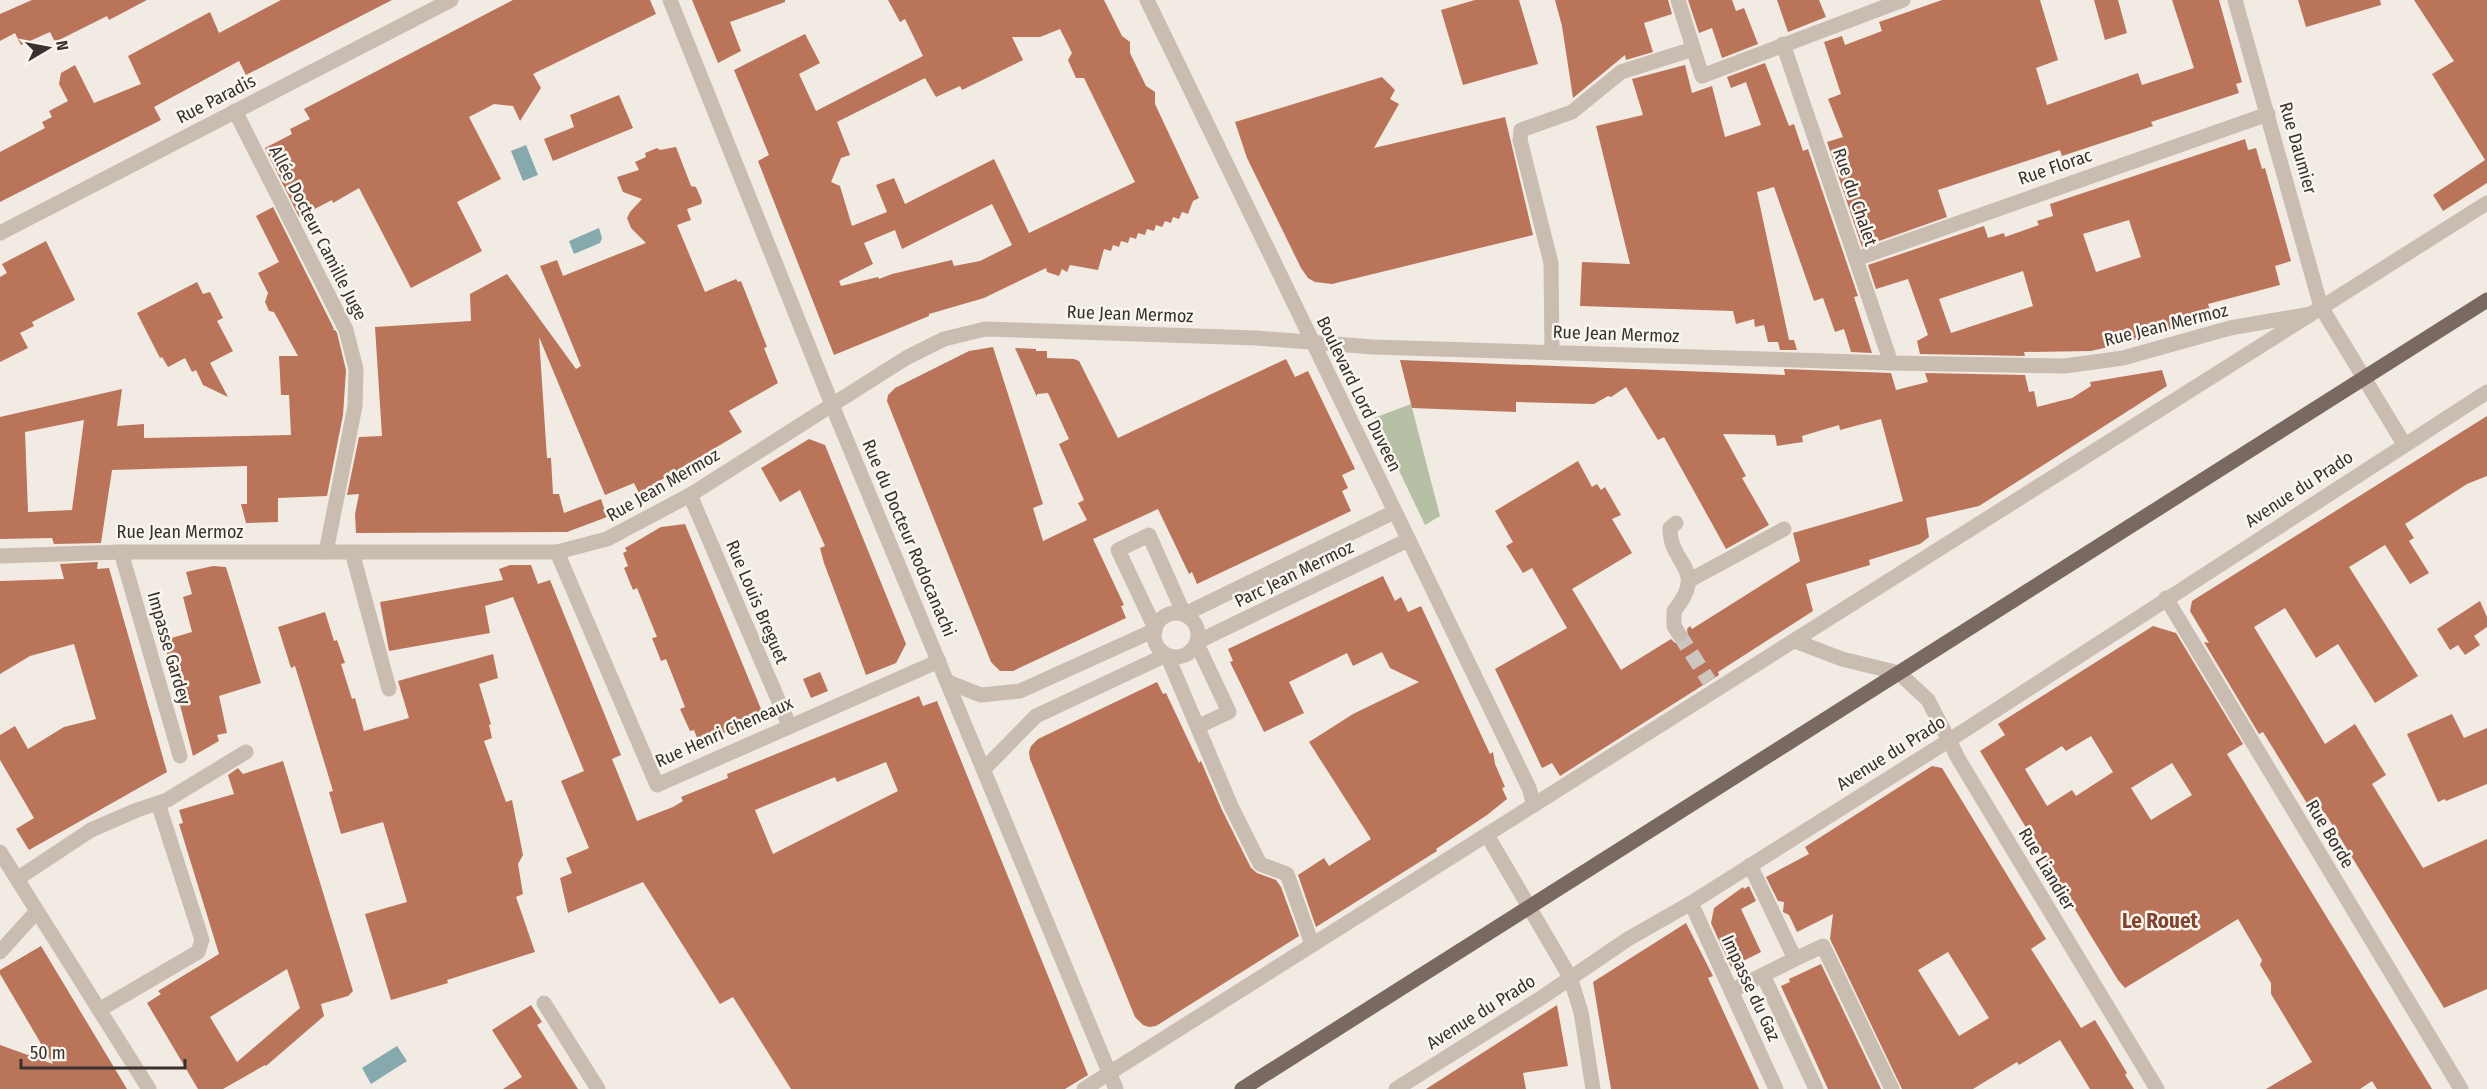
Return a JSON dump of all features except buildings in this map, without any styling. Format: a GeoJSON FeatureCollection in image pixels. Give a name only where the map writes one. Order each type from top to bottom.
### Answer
{"type":"FeatureCollection","features":[{"type":"Feature","properties":{"kind":"main road"},"geometry":{"type":"LineString","coordinates":[[1242,1089],[2487,300]]}},
{"type":"Feature","properties":{"kind":"street","name":"Rue Paradis"},"geometry":{"type":"LineString","coordinates":[[0,233],[451,0]]}},
{"type":"Feature","properties":{"kind":"street","name":"Rue du Docteur Rodocanachi"},"geometry":{"type":"LineString","coordinates":[[670,0],[833,406],[1116,1089]]}},
{"type":"Feature","properties":{"kind":"street","name":"Boulevard Lord Duveen"},"geometry":{"type":"LineString","coordinates":[[1147,0],[1529,788],[1534,805]]}},
{"type":"Feature","properties":{"kind":"street"},"geometry":{"type":"LineString","coordinates":[[1678,0],[1702,76],[1903,0]]}},
{"type":"Feature","properties":{"kind":"street","name":"Rue Daumier"},"geometry":{"type":"LineString","coordinates":[[2235,0],[2268,114],[2316,310]]}},
{"type":"Feature","properties":{"kind":"street","name":"Rue du Chalet"},"geometry":{"type":"LineString","coordinates":[[1783,44],[1891,363]]}},
{"type":"Feature","properties":{"kind":"street"},"geometry":{"type":"LineString","coordinates":[[1552,352],[1551,263],[1520,140],[1521,130],[1572,112],[1621,72],[1693,49]]}},
{"type":"Feature","properties":{"kind":"street","name":"Allée Docteur Camille Juge"},"geometry":{"type":"LineString","coordinates":[[235,111],[346,330],[357,369],[355,406],[326,552]]}},
{"type":"Feature","properties":{"kind":"street","name":"Rue Florac"},"geometry":{"type":"LineString","coordinates":[[1856,259],[2268,114]]}},
{"type":"Feature","properties":{"kind":"street"},"geometry":{"type":"LineString","coordinates":[[1083,1089],[1534,805],[1712,686],[1795,640],[2487,203]]}},
{"type":"Feature","properties":{"kind":"street","name":"Rue Jean Mermoz"},"geometry":{"type":"LineString","coordinates":[[0,556],[121,552],[557,552],[607,539],[690,495],[906,358],[944,339],[985,329],[1313,342],[1373,347],[2065,366],[2123,358],[2230,328],[2316,310]]}},
{"type":"Feature","properties":{"kind":"street"},"geometry":{"type":"LineString","coordinates":[[2316,310],[2366,377],[2404,444]]}},
{"type":"Feature","properties":{"kind":"street","name":"Avenue du Prado"},"geometry":{"type":"LineString","coordinates":[[1396,1089],[1541,998],[1628,939],[1691,903],[1948,741],[2487,392]]}},
{"type":"Feature","properties":{"kind":"street","name":"Rue Louis Breguet"},"geometry":{"type":"LineString","coordinates":[[690,495],[789,725]]}},
{"type":"Feature","properties":{"kind":"street","name":"Parc Jean Mermoz"},"geometry":{"type":"LineString","coordinates":[[948,682],[981,695],[1020,691],[1155,629],[1163,617],[1170,613],[1184,614],[1394,512]]}},
{"type":"Feature","properties":{"kind":"street"},"geometry":{"type":"LineString","coordinates":[[1677,523],[1670,528],[1670,538],[1690,580],[1682,602],[1674,611],[1674,626],[1679,634]]}},
{"type":"Feature","properties":{"kind":"street"},"geometry":{"type":"LineString","coordinates":[[1690,580],[1784,529]]}},
{"type":"Feature","properties":{"kind":"street"},"geometry":{"type":"LineString","coordinates":[[1199,726],[1229,712],[1197,643],[1195,623],[1184,614],[1149,536],[1118,550],[1155,629],[1156,644],[1167,655],[1231,806],[1260,864],[1287,874],[1312,944]]}},
{"type":"Feature","properties":{"kind":"street","name":"Parc Jean Mermoz"},"geometry":{"type":"LineString","coordinates":[[984,769],[1036,716],[1167,655],[1181,657],[1197,643],[1408,540]]}},
{"type":"Feature","properties":{"kind":"street","name":"Impasse Gardey"},"geometry":{"type":"LineString","coordinates":[[121,552],[180,756]]}},
{"type":"Feature","properties":{"kind":"street"},"geometry":{"type":"LineString","coordinates":[[352,552],[389,689]]}},
{"type":"Feature","properties":{"kind":"street","name":"Rue Henri Cheneaux"},"geometry":{"type":"LineString","coordinates":[[557,552],[657,785],[939,661]]}},
{"type":"Feature","properties":{"kind":"street","name":"Rue Borde"},"geometry":{"type":"LineString","coordinates":[[2166,598],[2461,1089]]}},
{"type":"Feature","properties":{"kind":"street"},"geometry":{"type":"LineString","coordinates":[[1795,640],[1842,659],[1899,673]]}},
{"type":"Feature","properties":{"kind":"street","name":"Rue Liandier"},"geometry":{"type":"LineString","coordinates":[[1899,673],[1928,700],[1948,741],[2157,1089]]}},
{"type":"Feature","properties":{"kind":"street"},"geometry":{"type":"LineString","coordinates":[[17,879],[91,830],[167,800],[246,752]]}},
{"type":"Feature","properties":{"kind":"street"},"geometry":{"type":"LineString","coordinates":[[99,1010],[198,952],[202,940],[158,803]]}},
{"type":"Feature","properties":{"kind":"street"},"geometry":{"type":"LineString","coordinates":[[1487,835],[1551,940],[1570,977],[1581,1012],[1593,1089]]}},
{"type":"Feature","properties":{"kind":"street"},"geometry":{"type":"LineString","coordinates":[[0,852],[149,1089]]}},
{"type":"Feature","properties":{"kind":"street"},"geometry":{"type":"LineString","coordinates":[[1750,865],[1795,959]]}},
{"type":"Feature","properties":{"kind":"street","name":"Impasse du Gaz"},"geometry":{"type":"LineString","coordinates":[[1691,903],[1776,1089]]}},
{"type":"Feature","properties":{"kind":"street"},"geometry":{"type":"LineString","coordinates":[[0,952],[37,910]]}},
{"type":"Feature","properties":{"kind":"street"},"geometry":{"type":"LineString","coordinates":[[1731,991],[1823,946],[1892,1089]]}},
{"type":"Feature","properties":{"kind":"street"},"geometry":{"type":"LineString","coordinates":[[1763,975],[1816,1089]]}},
{"type":"Feature","properties":{"kind":"street"},"geometry":{"type":"LineString","coordinates":[[544,1003],[598,1089]]}},
{"type":"Feature","properties":{"kind":"green space"},"geometry":{"type":"Polygon","coordinates":[[[1411,404],[1440,516],[1425,525],[1374,418],[1411,404]]]}},
{"type":"Feature","properties":{"kind":"water"},"geometry":{"type":"Polygon","coordinates":[[[526,145],[538,175],[523,181],[511,151],[526,145]]]}},
{"type":"Feature","properties":{"kind":"water"},"geometry":{"type":"Polygon","coordinates":[[[599,228],[602,238],[600,243],[574,254],[569,241],[599,228]]]}},
{"type":"Feature","properties":{"kind":"water"},"geometry":{"type":"Polygon","coordinates":[[[397,1046],[407,1061],[371,1084],[362,1068],[397,1046]]]}},
{"type":"Feature","properties":{"kind":"tunnel"},"geometry":{"type":"LineString","coordinates":[[1679,634],[1709,681]]}},
{"type":"Feature","properties":{"kind":"district","name":"Le Rouet"},"geometry":{"type":"Point","coordinates":[2160,921]}}]}
